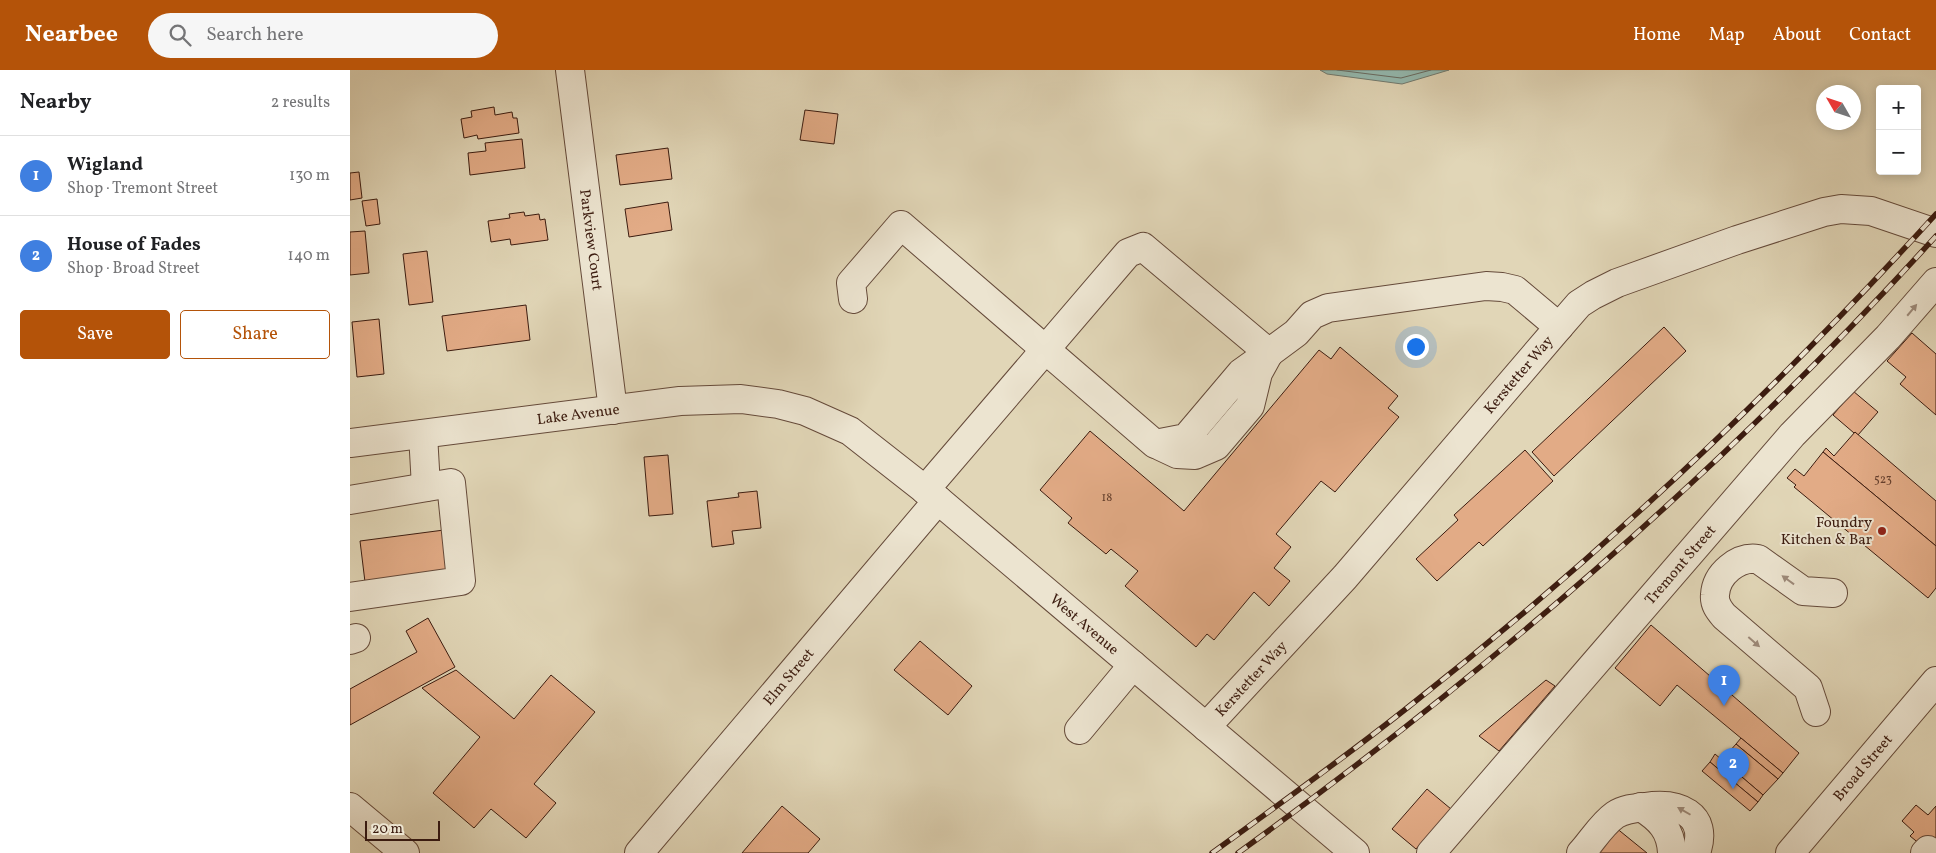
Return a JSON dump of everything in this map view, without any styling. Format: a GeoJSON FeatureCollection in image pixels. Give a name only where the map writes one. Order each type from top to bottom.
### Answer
{"type":"FeatureCollection","features":[{"type":"Feature","properties":{"kind":"street","name":"Parkview Court"},"geometry":{"type":"LineString","coordinates":[[570,70],[613,410]]}},
{"type":"Feature","properties":{"kind":"street","name":"Kerstetter Way"},"geometry":{"type":"LineString","coordinates":[[1206,727],[1345,576],[1559,327],[1580,304],[1593,295],[1617,283],[1737,240],[1824,212],[1841,209],[1871,211],[1936,233]]}},
{"type":"Feature","properties":{"kind":"street"},"geometry":{"type":"LineString","coordinates":[[853,299],[851,283],[901,225],[1046,348],[1155,444],[1186,438],[1241,373],[1296,332],[1312,315],[1328,308],[1486,286],[1502,287],[1515,290],[1559,327]]}},
{"type":"Feature","properties":{"kind":"street","name":"Elm Street"},"geometry":{"type":"LineString","coordinates":[[639,853],[931,495],[1046,348],[1128,253],[1143,247],[1269,353]]}},
{"type":"Feature","properties":{"kind":"street","name":"Tremont Street"},"geometry":{"type":"LineString","coordinates":[[1431,853],[1792,435],[1888,337],[1936,282]]}},
{"type":"Feature","properties":{"kind":"street","name":"Lake Avenue"},"geometry":{"type":"LineString","coordinates":[[350,444],[680,401],[741,399],[778,404],[805,411]]}},
{"type":"Feature","properties":{"kind":"street","name":"West Avenue"},"geometry":{"type":"LineString","coordinates":[[805,411],[850,431],[931,495],[1356,853]]}},
{"type":"Feature","properties":{"kind":"street"},"geometry":{"type":"LineString","coordinates":[[423,434],[426,487]]}},
{"type":"Feature","properties":{"kind":"street"},"geometry":{"type":"LineString","coordinates":[[350,500],[451,483],[461,581],[350,597]]}},
{"type":"Feature","properties":{"kind":"street"},"geometry":{"type":"LineString","coordinates":[[1816,712],[1808,688],[1724,616],[1718,609],[1714,594],[1718,584],[1732,565],[1742,559],[1752,558],[1758,560],[1803,591],[1833,593]]}},
{"type":"Feature","properties":{"kind":"street"},"geometry":{"type":"LineString","coordinates":[[1079,730],[1133,665]]}},
{"type":"Feature","properties":{"kind":"street","name":"Broad Street"},"geometry":{"type":"LineString","coordinates":[[1790,853],[1936,681]]}},
{"type":"Feature","properties":{"kind":"street"},"geometry":{"type":"LineString","coordinates":[[1582,853],[1615,815],[1632,808],[1668,805],[1687,812],[1696,822],[1699,830],[1696,853]]}},
{"type":"Feature","properties":{"kind":"street"},"geometry":{"type":"LineString","coordinates":[[350,807],[405,853]]}},
{"type":"Feature","properties":{"kind":"street"},"geometry":{"type":"LineString","coordinates":[[1641,807],[1663,824],[1671,839],[1672,853]]}},
{"type":"Feature","properties":{"kind":"water"},"geometry":{"type":"Polygon","coordinates":[[[1320,70],[1449,70],[1402,84],[1327,74],[1320,70]]]}},
{"type":"Feature","properties":{"kind":"building"},"geometry":{"type":"Polygon","coordinates":[[[494,107],[495,115],[512,112],[513,118],[517,118],[519,133],[478,139],[477,135],[464,138],[461,119],[472,117],[471,111],[494,107]]]}},
{"type":"Feature","properties":{"kind":"building"},"geometry":{"type":"Polygon","coordinates":[[[805,110],[838,114],[834,144],[800,140],[805,110]]]}},
{"type":"Feature","properties":{"kind":"building"},"geometry":{"type":"Polygon","coordinates":[[[522,139],[525,168],[470,175],[468,153],[486,151],[485,143],[522,139]]]}},
{"type":"Feature","properties":{"kind":"building"},"geometry":{"type":"Polygon","coordinates":[[[668,148],[672,179],[620,185],[616,155],[668,148]]]}},
{"type":"Feature","properties":{"kind":"building"},"geometry":{"type":"Polygon","coordinates":[[[359,172],[362,198],[350,200],[350,173],[359,172]]]}},
{"type":"Feature","properties":{"kind":"building"},"geometry":{"type":"Polygon","coordinates":[[[377,199],[380,224],[366,226],[362,201],[377,199]]]}},
{"type":"Feature","properties":{"kind":"building"},"geometry":{"type":"Polygon","coordinates":[[[668,202],[672,230],[629,237],[625,209],[668,202]]]}},
{"type":"Feature","properties":{"kind":"building"},"geometry":{"type":"Polygon","coordinates":[[[524,212],[525,216],[539,214],[540,220],[545,219],[548,240],[511,245],[510,239],[491,242],[488,221],[510,218],[509,214],[524,212]]]}},
{"type":"Feature","properties":{"kind":"building"},"geometry":{"type":"Polygon","coordinates":[[[365,231],[369,273],[350,275],[350,232],[365,231]]]}},
{"type":"Feature","properties":{"kind":"building"},"geometry":{"type":"Polygon","coordinates":[[[427,251],[433,302],[409,305],[403,254],[427,251]]]}},
{"type":"Feature","properties":{"kind":"building"},"geometry":{"type":"Polygon","coordinates":[[[526,305],[530,340],[447,351],[442,316],[526,305]]]}},
{"type":"Feature","properties":{"kind":"building"},"geometry":{"type":"Polygon","coordinates":[[[379,319],[384,374],[357,377],[352,322],[379,319]]]}},
{"type":"Feature","properties":{"kind":"building"},"geometry":{"type":"Polygon","coordinates":[[[1664,327],[1686,351],[1554,476],[1532,452],[1664,327]]]}},
{"type":"Feature","properties":{"kind":"building"},"geometry":{"type":"Polygon","coordinates":[[[1912,333],[1936,354],[1936,415],[1900,384],[1906,377],[1887,361],[1912,333]]]}},
{"type":"Feature","properties":{"kind":"building"},"geometry":{"type":"Polygon","coordinates":[[[1340,347],[1398,396],[1388,408],[1399,417],[1335,492],[1321,481],[1276,534],[1291,547],[1274,568],[1290,581],[1269,606],[1254,592],[1214,640],[1207,634],[1196,647],[1125,586],[1138,571],[1111,549],[1106,554],[1068,523],[1072,518],[1040,490],[1090,431],[1184,511],[1319,350],[1331,359],[1340,347]]]}},
{"type":"Feature","properties":{"kind":"building"},"geometry":{"type":"Polygon","coordinates":[[[1853,391],[1878,412],[1858,435],[1833,415],[1853,391]]]}},
{"type":"Feature","properties":{"kind":"building"},"geometry":{"type":"Polygon","coordinates":[[[1855,432],[1936,501],[1936,546],[1823,452],[1826,448],[1834,456],[1855,432]]]}},
{"type":"Feature","properties":{"kind":"building"},"geometry":{"type":"Polygon","coordinates":[[[1525,450],[1553,481],[1483,546],[1479,542],[1437,581],[1416,559],[1458,520],[1454,515],[1525,450]]]}},
{"type":"Feature","properties":{"kind":"building"},"geometry":{"type":"Polygon","coordinates":[[[1823,452],[1936,546],[1936,588],[1928,598],[1794,487],[1796,485],[1787,478],[1795,469],[1804,476],[1823,452]]]}},
{"type":"Feature","properties":{"kind":"building"},"geometry":{"type":"Polygon","coordinates":[[[668,455],[673,514],[649,516],[644,457],[668,455]]]}},
{"type":"Feature","properties":{"kind":"building"},"geometry":{"type":"Polygon","coordinates":[[[757,491],[761,528],[732,531],[734,544],[712,547],[707,501],[739,497],[738,493],[757,491]]]}},
{"type":"Feature","properties":{"kind":"building"},"geometry":{"type":"Polygon","coordinates":[[[444,530],[450,570],[365,582],[360,541],[444,530]]]}},
{"type":"Feature","properties":{"kind":"building"},"geometry":{"type":"Polygon","coordinates":[[[428,618],[455,667],[350,725],[350,689],[417,652],[406,631],[428,618]]]}},
{"type":"Feature","properties":{"kind":"building"},"geometry":{"type":"Polygon","coordinates":[[[1651,625],[1799,753],[1783,773],[1677,685],[1660,706],[1615,668],[1651,625]]]}},
{"type":"Feature","properties":{"kind":"building"},"geometry":{"type":"Polygon","coordinates":[[[920,641],[972,686],[948,715],[894,670],[920,641]]]}},
{"type":"Feature","properties":{"kind":"building"},"geometry":{"type":"Polygon","coordinates":[[[456,670],[514,719],[551,675],[595,712],[534,784],[556,803],[526,838],[491,809],[474,828],[433,793],[480,737],[422,688],[456,670]]]}},
{"type":"Feature","properties":{"kind":"building"},"geometry":{"type":"Polygon","coordinates":[[[1546,680],[1555,686],[1499,751],[1479,736],[1546,680]]]}},
{"type":"Feature","properties":{"kind":"building"},"geometry":{"type":"Polygon","coordinates":[[[1741,738],[1783,773],[1778,779],[1736,744],[1741,738]]]}},
{"type":"Feature","properties":{"kind":"building"},"geometry":{"type":"Polygon","coordinates":[[[1736,744],[1778,779],[1763,795],[1722,760],[1736,744]]]}},
{"type":"Feature","properties":{"kind":"building"},"geometry":{"type":"Polygon","coordinates":[[[1715,754],[1763,795],[1758,802],[1710,762],[1715,754]]]}},
{"type":"Feature","properties":{"kind":"building"},"geometry":{"type":"Polygon","coordinates":[[[1710,762],[1758,802],[1750,811],[1702,771],[1710,762]]]}},
{"type":"Feature","properties":{"kind":"building"},"geometry":{"type":"Polygon","coordinates":[[[1427,789],[1451,809],[1416,849],[1392,829],[1427,789]]]}},
{"type":"Feature","properties":{"kind":"building"},"geometry":{"type":"Polygon","coordinates":[[[1916,805],[1928,815],[1936,806],[1936,853],[1931,853],[1910,836],[1914,832],[1902,821],[1916,805]]]}},
{"type":"Feature","properties":{"kind":"building"},"geometry":{"type":"Polygon","coordinates":[[[782,806],[820,839],[808,853],[742,853],[782,806]]]}},
{"type":"Feature","properties":{"kind":"building"},"geometry":{"type":"Polygon","coordinates":[[[1615,827],[1647,853],[1593,853],[1615,827]]]}},
{"type":"Feature","properties":{"kind":"railway"},"geometry":{"type":"LineString","coordinates":[[1212,853],[1407,708],[1547,593],[1615,533],[1748,409],[1875,280],[1936,214]]}},
{"type":"Feature","properties":{"kind":"railway"},"geometry":{"type":"LineString","coordinates":[[1238,853],[1332,784],[1424,712],[1603,563],[1690,485],[1774,404],[1936,236]]}},
{"type":"Feature","properties":{"kind":"place","name":"Foundry Kitchen & Bar"},"geometry":{"type":"Point","coordinates":[1882,531]}},
{"type":"Feature","properties":{"kind":"place","name":"Wigland"},"geometry":{"type":"Point","coordinates":[1724,706]}},
{"type":"Feature","properties":{"kind":"place","name":"House of Fades"},"geometry":{"type":"Point","coordinates":[1733,789]}}]}
